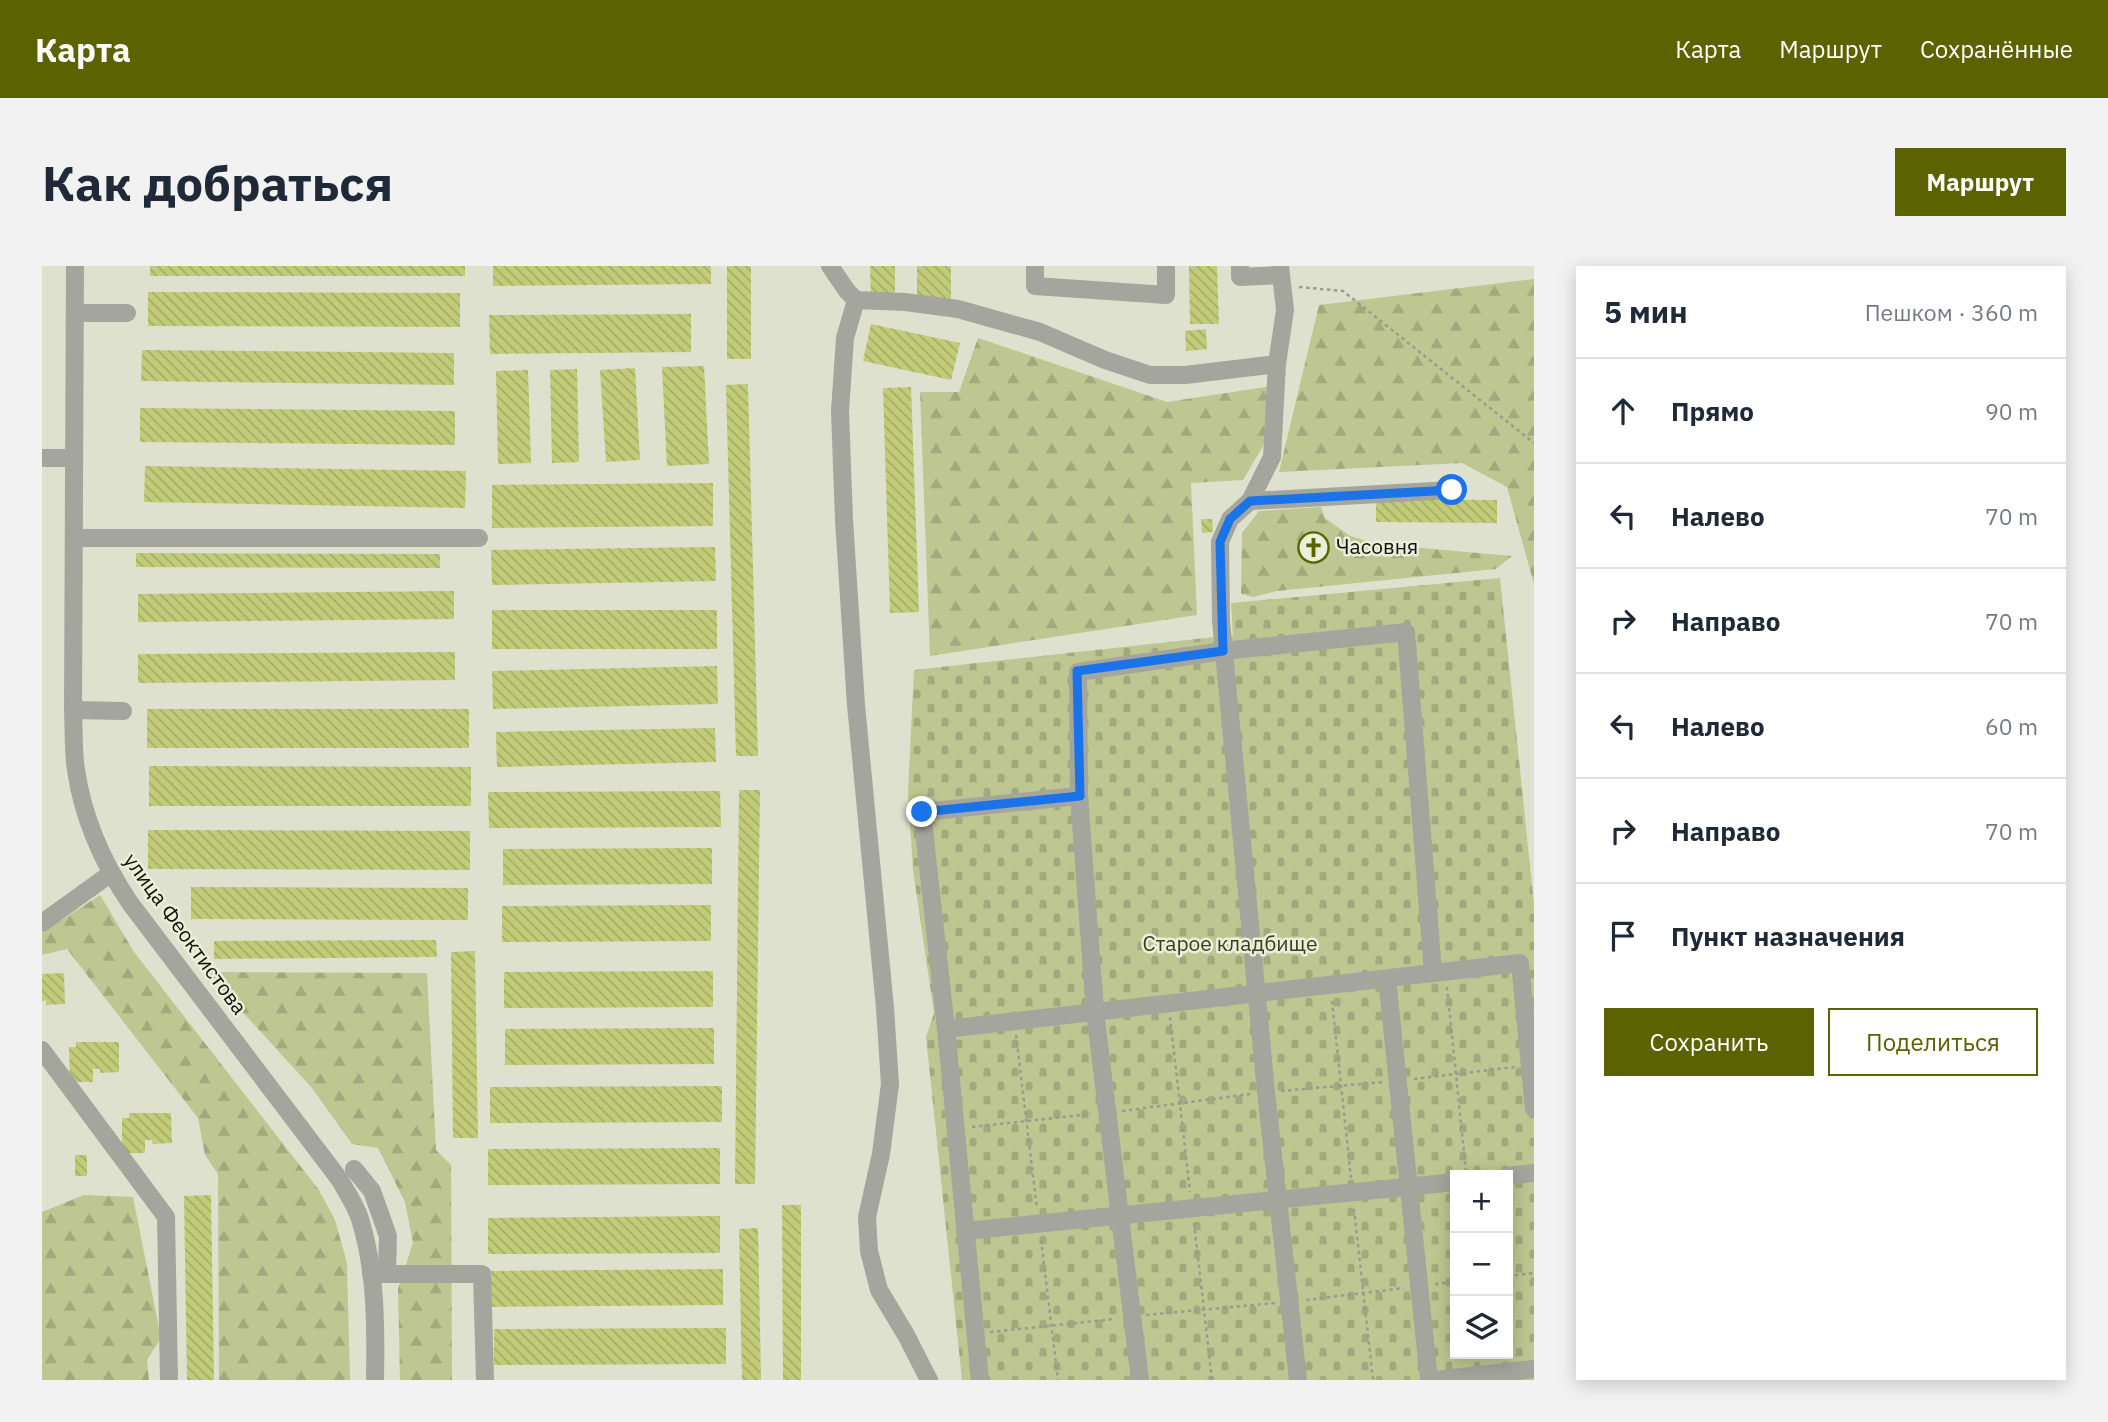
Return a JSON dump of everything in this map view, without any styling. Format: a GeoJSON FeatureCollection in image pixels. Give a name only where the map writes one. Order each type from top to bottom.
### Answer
{"type":"FeatureCollection","features":[{"type":"Feature","properties":{"kind":"street","name":"улица Феоктистова"},"geometry":{"type":"LineString","coordinates":[[75,266],[73,710],[75,769],[89,824],[110,874],[340,1180],[359,1216],[379,1274],[375,1380]]}},
{"type":"Feature","properties":{"kind":"street"},"geometry":{"type":"LineString","coordinates":[[830,266],[846,291],[856,300],[905,302],[958,309],[1040,332],[1105,360],[1150,375],[1185,375],[1277,364]]}},
{"type":"Feature","properties":{"kind":"street"},"geometry":{"type":"LineString","coordinates":[[1035,266],[1035,286],[1166,295],[1166,266]]}},
{"type":"Feature","properties":{"kind":"street"},"geometry":{"type":"LineString","coordinates":[[1240,266],[1240,277],[1281,275],[1284,310],[1277,364],[1272,457],[1250,501],[1230,519],[1220,542],[1223,651],[1266,1092],[1298,1380]]}},
{"type":"Feature","properties":{"kind":"street"},"geometry":{"type":"LineString","coordinates":[[856,300],[845,338],[840,411],[843,493],[856,705],[890,1084],[881,1154],[867,1217],[869,1251],[879,1290],[929,1380]]}},
{"type":"Feature","properties":{"kind":"street"},"geometry":{"type":"LineString","coordinates":[[75,313],[127,313]]}},
{"type":"Feature","properties":{"kind":"street"},"geometry":{"type":"LineString","coordinates":[[42,458],[74,458]]}},
{"type":"Feature","properties":{"kind":"street"},"geometry":{"type":"LineString","coordinates":[[1250,501],[1452,490]]}},
{"type":"Feature","properties":{"kind":"street"},"geometry":{"type":"LineString","coordinates":[[74,538],[479,538]]}},
{"type":"Feature","properties":{"kind":"street"},"geometry":{"type":"LineString","coordinates":[[1140,1380],[1095,1012],[1080,796],[1077,671],[1223,651],[1406,632],[1440,972]]}},
{"type":"Feature","properties":{"kind":"street"},"geometry":{"type":"LineString","coordinates":[[73,710],[123,711]]}},
{"type":"Feature","properties":{"kind":"street"},"geometry":{"type":"LineString","coordinates":[[980,1380],[922,812],[1080,796]]}},
{"type":"Feature","properties":{"kind":"street"},"geometry":{"type":"LineString","coordinates":[[42,923],[110,874]]}},
{"type":"Feature","properties":{"kind":"street"},"geometry":{"type":"LineString","coordinates":[[946,1030],[1520,963],[1534,1109]]}},
{"type":"Feature","properties":{"kind":"street"},"geometry":{"type":"LineString","coordinates":[[1387,979],[1429,1380]]}},
{"type":"Feature","properties":{"kind":"street"},"geometry":{"type":"LineString","coordinates":[[42,1050],[166,1217],[169,1380]]}},
{"type":"Feature","properties":{"kind":"street"},"geometry":{"type":"LineString","coordinates":[[354,1170],[372,1191],[388,1236],[379,1274],[482,1274],[485,1380]]}},
{"type":"Feature","properties":{"kind":"street"},"geometry":{"type":"LineString","coordinates":[[1513,1175],[1534,1173]]}},
{"type":"Feature","properties":{"kind":"street"},"geometry":{"type":"LineString","coordinates":[[965,1231],[1450,1183]]}},
{"type":"Feature","properties":{"kind":"street"},"geometry":{"type":"LineString","coordinates":[[1435,1380],[1534,1368]]}},
{"type":"Feature","properties":{"kind":"path"},"geometry":{"type":"LineString","coordinates":[[1281,275],[1343,291],[1534,443]]}},
{"type":"Feature","properties":{"kind":"path"},"geometry":{"type":"LineString","coordinates":[[1440,972],[1465,1170]]}},
{"type":"Feature","properties":{"kind":"path"},"geometry":{"type":"LineString","coordinates":[[1015,1021],[1058,1380]]}},
{"type":"Feature","properties":{"kind":"path"},"geometry":{"type":"LineString","coordinates":[[955,1129],[1266,1092],[1396,1081],[1530,1065]]}},
{"type":"Feature","properties":{"kind":"path"},"geometry":{"type":"LineString","coordinates":[[1513,1275],[1534,1273]]}},
{"type":"Feature","properties":{"kind":"path"},"geometry":{"type":"LineString","coordinates":[[976,1334],[1450,1283]]}},
{"type":"Feature","properties":{"kind":"green space"},"geometry":{"type":"Polygon","coordinates":[[[1534,279],[1534,584],[1507,487],[1462,463],[1279,472],[1319,305],[1534,279]]]}},
{"type":"Feature","properties":{"kind":"green space"},"geometry":{"type":"Polygon","coordinates":[[[978,338],[1167,402],[1279,385],[1263,446],[1243,480],[1191,483],[1197,615],[930,656],[920,392],[959,392],[978,338]]]}},
{"type":"Feature","properties":{"kind":"green space"},"geometry":{"type":"Polygon","coordinates":[[[1321,507],[1325,518],[1350,536],[1376,544],[1512,556],[1496,569],[1277,591],[1253,597],[1241,594],[1242,533],[1259,511],[1321,507]]]}},
{"type":"Feature","properties":{"kind":"green space","name":"Старое кладбище"},"geometry":{"type":"Polygon","coordinates":[[[1500,578],[1534,904],[1534,1380],[962,1380],[926,1037],[934,1013],[913,870],[908,791],[914,670],[1233,635],[1231,603],[1500,578]]]}},
{"type":"Feature","properties":{"kind":"green space"},"geometry":{"type":"Polygon","coordinates":[[[100,895],[134,952],[319,1190],[335,1220],[347,1263],[350,1380],[219,1380],[218,1174],[205,1155],[198,1118],[67,949],[42,955],[42,933],[100,895]]]}},
{"type":"Feature","properties":{"kind":"green space"},"geometry":{"type":"Polygon","coordinates":[[[206,972],[427,973],[436,1150],[451,1165],[452,1380],[400,1380],[398,1289],[413,1243],[405,1202],[378,1148],[352,1144],[312,1088],[206,972]]]}},
{"type":"Feature","properties":{"kind":"green space"},"geometry":{"type":"Polygon","coordinates":[[[84,1195],[133,1197],[161,1338],[147,1360],[149,1380],[42,1380],[42,1212],[84,1195]]]}},
{"type":"Feature","properties":{"kind":"building"},"geometry":{"type":"Polygon","coordinates":[[[150,266],[465,266],[465,276],[150,276],[150,266]]]}},
{"type":"Feature","properties":{"kind":"building"},"geometry":{"type":"Polygon","coordinates":[[[493,266],[711,266],[711,284],[493,286],[493,266]]]}},
{"type":"Feature","properties":{"kind":"building"},"geometry":{"type":"Polygon","coordinates":[[[727,266],[751,266],[751,359],[727,359],[727,266]]]}},
{"type":"Feature","properties":{"kind":"building"},"geometry":{"type":"Polygon","coordinates":[[[870,266],[895,266],[895,299],[871,299],[870,266]]]}},
{"type":"Feature","properties":{"kind":"building"},"geometry":{"type":"Polygon","coordinates":[[[917,266],[951,266],[951,299],[917,299],[917,266]]]}},
{"type":"Feature","properties":{"kind":"building"},"geometry":{"type":"Polygon","coordinates":[[[1189,266],[1217,266],[1219,324],[1190,324],[1189,266]]]}},
{"type":"Feature","properties":{"kind":"building"},"geometry":{"type":"Polygon","coordinates":[[[148,292],[460,293],[460,327],[148,326],[148,292]]]}},
{"type":"Feature","properties":{"kind":"building"},"geometry":{"type":"Polygon","coordinates":[[[691,314],[691,352],[490,354],[489,315],[691,314]]]}},
{"type":"Feature","properties":{"kind":"building"},"geometry":{"type":"Polygon","coordinates":[[[871,324],[960,343],[951,380],[863,361],[871,324]]]}},
{"type":"Feature","properties":{"kind":"building"},"geometry":{"type":"Polygon","coordinates":[[[1206,329],[1207,349],[1186,351],[1185,331],[1206,329]]]}},
{"type":"Feature","properties":{"kind":"building"},"geometry":{"type":"Polygon","coordinates":[[[142,350],[454,353],[454,385],[141,381],[142,350]]]}},
{"type":"Feature","properties":{"kind":"building"},"geometry":{"type":"Polygon","coordinates":[[[704,366],[709,464],[667,466],[662,367],[704,366]]]}},
{"type":"Feature","properties":{"kind":"building"},"geometry":{"type":"Polygon","coordinates":[[[635,368],[640,460],[606,462],[600,370],[635,368]]]}},
{"type":"Feature","properties":{"kind":"building"},"geometry":{"type":"Polygon","coordinates":[[[577,369],[579,462],[552,463],[550,370],[577,369]]]}},
{"type":"Feature","properties":{"kind":"building"},"geometry":{"type":"Polygon","coordinates":[[[528,370],[531,463],[498,464],[496,371],[528,370]]]}},
{"type":"Feature","properties":{"kind":"building"},"geometry":{"type":"Polygon","coordinates":[[[748,384],[758,756],[736,756],[726,385],[748,384]]]}},
{"type":"Feature","properties":{"kind":"building"},"geometry":{"type":"Polygon","coordinates":[[[911,387],[919,612],[890,613],[883,388],[911,387]]]}},
{"type":"Feature","properties":{"kind":"building"},"geometry":{"type":"Polygon","coordinates":[[[140,408],[455,411],[455,445],[140,442],[140,408]]]}},
{"type":"Feature","properties":{"kind":"building"},"geometry":{"type":"Polygon","coordinates":[[[145,466],[466,471],[465,508],[144,502],[145,466]]]}},
{"type":"Feature","properties":{"kind":"building"},"geometry":{"type":"Polygon","coordinates":[[[713,483],[713,526],[492,528],[492,485],[713,483]]]}},
{"type":"Feature","properties":{"kind":"building"},"geometry":{"type":"Polygon","coordinates":[[[1376,499],[1497,500],[1497,523],[1376,522],[1376,499]]]}},
{"type":"Feature","properties":{"kind":"building"},"geometry":{"type":"Polygon","coordinates":[[[1201,519],[1212,519],[1213,532],[1202,533],[1201,519]]]}},
{"type":"Feature","properties":{"kind":"building"},"geometry":{"type":"Polygon","coordinates":[[[715,547],[716,581],[492,585],[491,550],[715,547]]]}},
{"type":"Feature","properties":{"kind":"building"},"geometry":{"type":"Polygon","coordinates":[[[136,553],[440,554],[440,568],[136,567],[136,553]]]}},
{"type":"Feature","properties":{"kind":"building"},"geometry":{"type":"Polygon","coordinates":[[[454,591],[454,619],[138,622],[138,594],[454,591]]]}},
{"type":"Feature","properties":{"kind":"building"},"geometry":{"type":"Polygon","coordinates":[[[492,610],[717,610],[717,649],[492,649],[492,610]]]}},
{"type":"Feature","properties":{"kind":"building"},"geometry":{"type":"Polygon","coordinates":[[[455,652],[455,680],[138,683],[138,654],[455,652]]]}},
{"type":"Feature","properties":{"kind":"building"},"geometry":{"type":"Polygon","coordinates":[[[717,666],[718,704],[493,709],[492,671],[717,666]]]}},
{"type":"Feature","properties":{"kind":"building"},"geometry":{"type":"Polygon","coordinates":[[[147,709],[469,709],[469,748],[147,748],[147,709]]]}},
{"type":"Feature","properties":{"kind":"building"},"geometry":{"type":"Polygon","coordinates":[[[715,728],[716,762],[497,767],[496,732],[715,728]]]}},
{"type":"Feature","properties":{"kind":"building"},"geometry":{"type":"Polygon","coordinates":[[[149,766],[471,767],[471,806],[149,806],[149,766]]]}},
{"type":"Feature","properties":{"kind":"building"},"geometry":{"type":"Polygon","coordinates":[[[739,790],[760,790],[755,1184],[735,1184],[739,790]]]}},
{"type":"Feature","properties":{"kind":"building"},"geometry":{"type":"Polygon","coordinates":[[[720,791],[721,827],[489,828],[488,792],[720,791]]]}},
{"type":"Feature","properties":{"kind":"building"},"geometry":{"type":"Polygon","coordinates":[[[148,830],[470,831],[470,870],[148,869],[148,830]]]}},
{"type":"Feature","properties":{"kind":"building"},"geometry":{"type":"Polygon","coordinates":[[[712,848],[712,884],[503,885],[503,849],[712,848]]]}},
{"type":"Feature","properties":{"kind":"building"},"geometry":{"type":"Polygon","coordinates":[[[191,887],[468,888],[468,920],[191,919],[191,887]]]}},
{"type":"Feature","properties":{"kind":"building"},"geometry":{"type":"Polygon","coordinates":[[[711,905],[711,941],[502,942],[502,906],[711,905]]]}},
{"type":"Feature","properties":{"kind":"building"},"geometry":{"type":"Polygon","coordinates":[[[436,940],[437,957],[214,959],[214,941],[436,940]]]}},
{"type":"Feature","properties":{"kind":"building"},"geometry":{"type":"Polygon","coordinates":[[[475,951],[478,1138],[453,1138],[451,952],[475,951]]]}},
{"type":"Feature","properties":{"kind":"building"},"geometry":{"type":"Polygon","coordinates":[[[713,971],[713,1007],[504,1008],[504,972],[713,971]]]}},
{"type":"Feature","properties":{"kind":"building"},"geometry":{"type":"Polygon","coordinates":[[[64,973],[65,1004],[46,1005],[46,1000],[42,1001],[42,974],[64,973]]]}},
{"type":"Feature","properties":{"kind":"building"},"geometry":{"type":"Polygon","coordinates":[[[714,1028],[714,1064],[505,1065],[505,1029],[714,1028]]]}},
{"type":"Feature","properties":{"kind":"building"},"geometry":{"type":"Polygon","coordinates":[[[76,1042],[119,1042],[119,1072],[100,1073],[100,1069],[93,1069],[93,1082],[70,1082],[69,1047],[76,1047],[76,1042]]]}},
{"type":"Feature","properties":{"kind":"building"},"geometry":{"type":"Polygon","coordinates":[[[722,1086],[722,1122],[490,1123],[490,1087],[722,1086]]]}},
{"type":"Feature","properties":{"kind":"building"},"geometry":{"type":"Polygon","coordinates":[[[129,1113],[171,1113],[172,1143],[153,1144],[152,1140],[145,1140],[145,1153],[122,1153],[122,1118],[129,1118],[129,1113]]]}},
{"type":"Feature","properties":{"kind":"building"},"geometry":{"type":"Polygon","coordinates":[[[720,1148],[720,1184],[488,1185],[488,1149],[720,1148]]]}},
{"type":"Feature","properties":{"kind":"building"},"geometry":{"type":"Polygon","coordinates":[[[75,1155],[87,1155],[87,1176],[75,1176],[75,1155]]]}},
{"type":"Feature","properties":{"kind":"building"},"geometry":{"type":"Polygon","coordinates":[[[211,1195],[214,1380],[187,1380],[184,1196],[211,1195]]]}},
{"type":"Feature","properties":{"kind":"building"},"geometry":{"type":"Polygon","coordinates":[[[782,1205],[801,1205],[801,1380],[783,1380],[782,1205]]]}},
{"type":"Feature","properties":{"kind":"building"},"geometry":{"type":"Polygon","coordinates":[[[720,1216],[720,1253],[488,1254],[488,1218],[720,1216]]]}},
{"type":"Feature","properties":{"kind":"building"},"geometry":{"type":"Polygon","coordinates":[[[758,1228],[761,1380],[742,1380],[739,1229],[758,1228]]]}},
{"type":"Feature","properties":{"kind":"building"},"geometry":{"type":"Polygon","coordinates":[[[723,1269],[723,1305],[491,1307],[491,1271],[723,1269]]]}},
{"type":"Feature","properties":{"kind":"building"},"geometry":{"type":"Polygon","coordinates":[[[726,1328],[726,1364],[494,1365],[494,1329],[726,1328]]]}},
{"type":"Feature","properties":{"kind":"place","name":"Часовня"},"geometry":{"type":"Point","coordinates":[1313,547]}},
{"type":"Feature","properties":{"kind":"route"},"geometry":{"type":"LineString","coordinates":[[922,812],[1080,796],[1077,671],[1223,651],[1220,542],[1230,519],[1250,501],[1452,490]]}}]}
